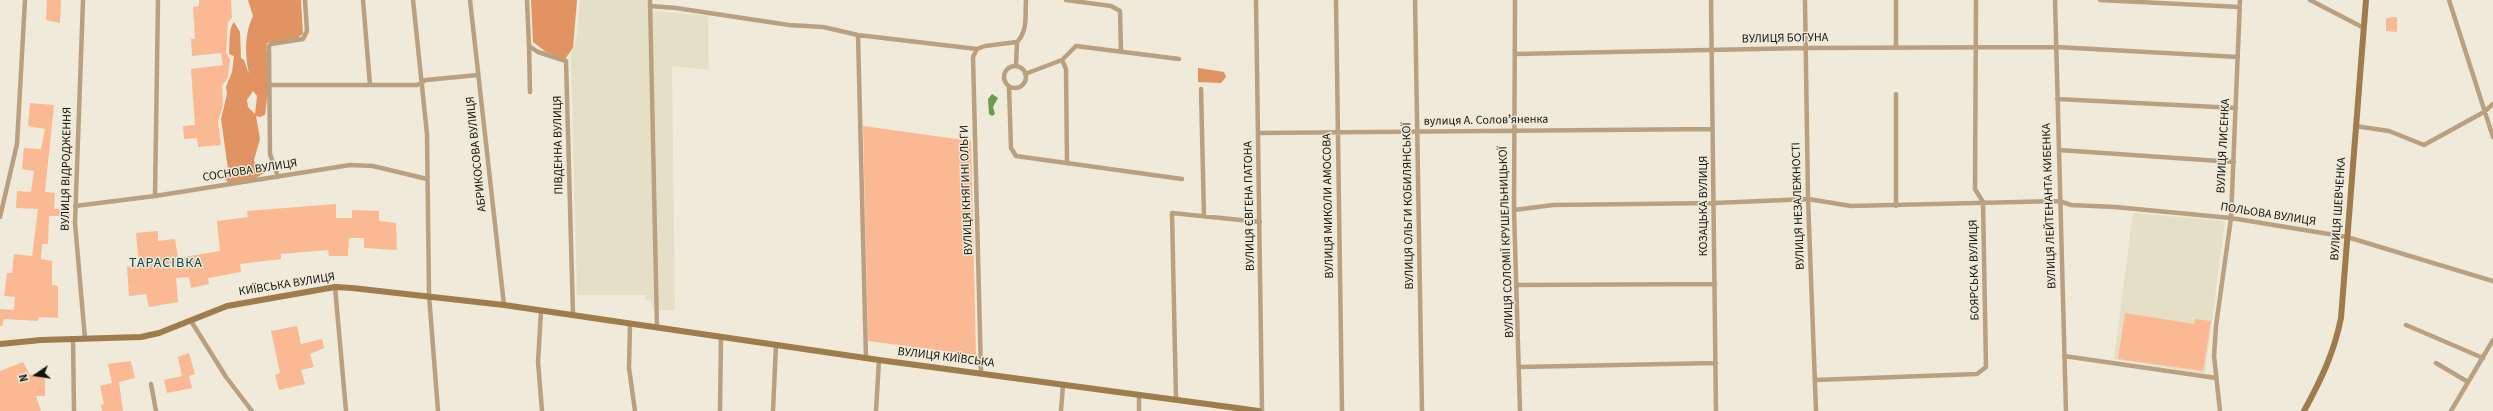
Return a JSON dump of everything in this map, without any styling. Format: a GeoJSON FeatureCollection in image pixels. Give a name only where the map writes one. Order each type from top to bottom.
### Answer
{"type":"FeatureCollection","features":[{"type":"Feature","properties":{"kind":"street"},"geometry":{"type":"LineString","coordinates":[[0,217],[16,144],[25,0]]}},
{"type":"Feature","properties":{"kind":"street","name":"ВУЛИЦЯ ВІДРОДЖЕННЯ"},"geometry":{"type":"LineString","coordinates":[[83,0],[75,223],[85,339]]}},
{"type":"Feature","properties":{"kind":"street"},"geometry":{"type":"LineString","coordinates":[[155,196],[158,0]]}},
{"type":"Feature","properties":{"kind":"street"},"geometry":{"type":"LineString","coordinates":[[278,176],[270,154],[269,46],[271,44],[304,39],[307,31],[305,0]]}},
{"type":"Feature","properties":{"kind":"street"},"geometry":{"type":"LineString","coordinates":[[363,0],[370,85]]}},
{"type":"Feature","properties":{"kind":"street"},"geometry":{"type":"LineString","coordinates":[[413,0],[427,134],[430,295],[438,411]]}},
{"type":"Feature","properties":{"kind":"street","name":"АБРИКОСОВА ВУЛИЦЯ"},"geometry":{"type":"LineString","coordinates":[[470,0],[504,305]]}},
{"type":"Feature","properties":{"kind":"street"},"geometry":{"type":"LineString","coordinates":[[527,0],[530,92]]}},
{"type":"Feature","properties":{"kind":"street"},"geometry":{"type":"LineString","coordinates":[[650,0],[657,328]]}},
{"type":"Feature","properties":{"kind":"street"},"geometry":{"type":"LineString","coordinates":[[650,6],[823,27],[858,35],[977,49],[985,46],[1017,42],[1023,36],[1026,0]]}},
{"type":"Feature","properties":{"kind":"street"},"geometry":{"type":"LineString","coordinates":[[1066,0],[1111,6],[1120,11],[1121,51]]}},
{"type":"Feature","properties":{"kind":"street","name":"ВУЛИЦЯ ЄВГЕНА ПАТОНА"},"geometry":{"type":"LineString","coordinates":[[1256,0],[1262,411]]}},
{"type":"Feature","properties":{"kind":"street","name":"ВУЛИЦЯ МИКОЛИ АМОСОВА"},"geometry":{"type":"LineString","coordinates":[[1336,0],[1342,411]]}},
{"type":"Feature","properties":{"kind":"street","name":"ВУЛИЦЯ ОЛЬГИ КОБИЛЯНСЬКОЇ"},"geometry":{"type":"LineString","coordinates":[[1415,0],[1422,411]]}},
{"type":"Feature","properties":{"kind":"street","name":"ВУЛИЦЯ СОЛОМІЇ КРУШЕЛЬНИЦЬКОЇ"},"geometry":{"type":"LineString","coordinates":[[1515,0],[1514,210],[1520,367],[1520,411]]}},
{"type":"Feature","properties":{"kind":"street","name":"КОЗАЦЬКА ВУЛИЦЯ"},"geometry":{"type":"LineString","coordinates":[[1711,0],[1715,203],[1716,411]]}},
{"type":"Feature","properties":{"kind":"street","name":"ВУЛИЦЯ НЕЗАЛЕЖНОСТІ"},"geometry":{"type":"LineString","coordinates":[[1805,0],[1808,199],[1816,411]]}},
{"type":"Feature","properties":{"kind":"street"},"geometry":{"type":"LineString","coordinates":[[1896,0],[1896,48]]}},
{"type":"Feature","properties":{"kind":"street","name":"БОЯРСЬКА ВУЛИЦЯ"},"geometry":{"type":"LineString","coordinates":[[1815,380],[1977,374],[1982,372],[1987,362],[1983,202],[1975,189],[1977,48],[1976,0]]}},
{"type":"Feature","properties":{"kind":"street","name":"ВУЛИЦЯ ЛЕЙТЕНАНТА КИБЕНКА"},"geometry":{"type":"LineString","coordinates":[[2055,0],[2059,201],[2066,411]]}},
{"type":"Feature","properties":{"kind":"street"},"geometry":{"type":"LineString","coordinates":[[2100,0],[2239,7]]}},
{"type":"Feature","properties":{"kind":"street","name":"ВУЛИЦЯ ЛИСЕНКА"},"geometry":{"type":"LineString","coordinates":[[2220,411],[2216,378],[2216,326],[2231,218],[2240,0]]}},
{"type":"Feature","properties":{"kind":"street"},"geometry":{"type":"LineString","coordinates":[[2310,0],[2364,28]]}},
{"type":"Feature","properties":{"kind":"street","name":"ВУЛИЦЯ ШЕВЧЕНКА"},"geometry":{"type":"LineString","coordinates":[[2304,411],[2325,372],[2336,341],[2341,318],[2366,0]]}},
{"type":"Feature","properties":{"kind":"street"},"geometry":{"type":"LineString","coordinates":[[2449,0],[2493,137]]}},
{"type":"Feature","properties":{"kind":"street"},"geometry":{"type":"LineString","coordinates":[[858,35],[866,358]]}},
{"type":"Feature","properties":{"kind":"street"},"geometry":{"type":"LineString","coordinates":[[1016,66],[1017,42]]}},
{"type":"Feature","properties":{"kind":"street","name":"ПІВДЕННА ВУЛИЦЯ"},"geometry":{"type":"LineString","coordinates":[[529,46],[538,52],[566,61],[573,315]]}},
{"type":"Feature","properties":{"kind":"street"},"geometry":{"type":"LineString","coordinates":[[1025,74],[1062,60],[1076,46],[1179,59]]}},
{"type":"Feature","properties":{"kind":"street","name":"ВУЛИЦЯ БОГУНА"},"geometry":{"type":"LineString","coordinates":[[1515,54],[1806,48],[2056,47],[2238,57]]}},
{"type":"Feature","properties":{"kind":"street","name":"ВУЛИЦЯ КНЯГИНІ ОЛЬГИ"},"geometry":{"type":"LineString","coordinates":[[977,49],[974,57],[981,373]]}},
{"type":"Feature","properties":{"kind":"street"},"geometry":{"type":"LineString","coordinates":[[1062,60],[1066,69],[1067,163]]}},
{"type":"Feature","properties":{"kind":"street"},"geometry":{"type":"LineString","coordinates":[[1009,87],[1017,88],[1022,85],[1025,80],[1025,74],[1016,66]]}},
{"type":"Feature","properties":{"kind":"street"},"geometry":{"type":"LineString","coordinates":[[1016,66],[1011,67],[1005,72],[1004,80],[1009,87],[1013,153],[1018,157],[1182,179]]}},
{"type":"Feature","properties":{"kind":"street"},"geometry":{"type":"LineString","coordinates":[[270,85],[417,85],[426,80],[478,75]]}},
{"type":"Feature","properties":{"kind":"street"},"geometry":{"type":"LineString","coordinates":[[1201,89],[1204,216]]}},
{"type":"Feature","properties":{"kind":"street"},"geometry":{"type":"LineString","coordinates":[[1896,94],[1896,206]]}},
{"type":"Feature","properties":{"kind":"street"},"geometry":{"type":"LineString","coordinates":[[2057,99],[2236,108]]}},
{"type":"Feature","properties":{"kind":"street"},"geometry":{"type":"LineString","coordinates":[[2355,126],[2389,131],[2424,145],[2484,112],[2493,104]]}},
{"type":"Feature","properties":{"kind":"street","name":"вулиця А. Соловʼяненка"},"geometry":{"type":"LineString","coordinates":[[1259,133],[1338,134],[1514,130],[1713,129]]}},
{"type":"Feature","properties":{"kind":"street"},"geometry":{"type":"LineString","coordinates":[[2059,150],[2234,162]]}},
{"type":"Feature","properties":{"kind":"street","name":"СОСНОВА ВУЛИЦЯ"},"geometry":{"type":"LineString","coordinates":[[75,206],[155,196],[350,165],[373,166],[427,179]]}},
{"type":"Feature","properties":{"kind":"street","name":"ПОЛЬОВА ВУЛИЦЯ"},"geometry":{"type":"LineString","coordinates":[[1514,210],[1553,204],[1715,203],[1808,199],[1851,206],[2059,201],[2071,205],[2115,207],[2231,218],[2348,237],[2493,281]]}},
{"type":"Feature","properties":{"kind":"street"},"geometry":{"type":"LineString","coordinates":[[1176,399],[1172,213],[1260,222]]}},
{"type":"Feature","properties":{"kind":"street"},"geometry":{"type":"LineString","coordinates":[[1517,285],[1715,284]]}},
{"type":"Feature","properties":{"kind":"street"},"geometry":{"type":"LineString","coordinates":[[335,287],[346,411]]}},
{"type":"Feature","properties":{"kind":"street","name":"КИЇВСЬКА ВУЛИЦЯ"},"geometry":{"type":"LineString","coordinates":[[0,344],[73,339],[141,338],[191,321],[227,306],[335,287],[430,295],[630,324]]}},
{"type":"Feature","properties":{"kind":"street"},"geometry":{"type":"LineString","coordinates":[[542,311],[538,362],[542,411]]}},
{"type":"Feature","properties":{"kind":"street"},"geometry":{"type":"LineString","coordinates":[[191,321],[218,365],[252,411]]}},
{"type":"Feature","properties":{"kind":"street"},"geometry":{"type":"LineString","coordinates":[[630,324],[629,368],[635,411]]}},
{"type":"Feature","properties":{"kind":"street","name":"ВУЛИЦЯ КИЇВСЬКА"},"geometry":{"type":"LineString","coordinates":[[630,324],[879,360],[1176,399],[1222,408],[1259,411]]}},
{"type":"Feature","properties":{"kind":"street"},"geometry":{"type":"LineString","coordinates":[[2406,326],[2483,358]]}},
{"type":"Feature","properties":{"kind":"street"},"geometry":{"type":"LineString","coordinates":[[720,411],[721,337]]}},
{"type":"Feature","properties":{"kind":"street"},"geometry":{"type":"LineString","coordinates":[[73,339],[74,411]]}},
{"type":"Feature","properties":{"kind":"street"},"geometry":{"type":"LineString","coordinates":[[2452,411],[2493,340]]}},
{"type":"Feature","properties":{"kind":"street"},"geometry":{"type":"LineString","coordinates":[[773,411],[776,345]]}},
{"type":"Feature","properties":{"kind":"street"},"geometry":{"type":"LineString","coordinates":[[2064,356],[2216,378]]}},
{"type":"Feature","properties":{"kind":"street"},"geometry":{"type":"LineString","coordinates":[[876,411],[879,360]]}},
{"type":"Feature","properties":{"kind":"street"},"geometry":{"type":"LineString","coordinates":[[1520,367],[1716,362]]}},
{"type":"Feature","properties":{"kind":"street"},"geometry":{"type":"LineString","coordinates":[[2436,363],[2468,382]]}},
{"type":"Feature","properties":{"kind":"street"},"geometry":{"type":"LineString","coordinates":[[151,384],[156,411]]}},
{"type":"Feature","properties":{"kind":"street"},"geometry":{"type":"LineString","coordinates":[[1061,411],[1063,385]]}},
{"type":"Feature","properties":{"kind":"street"},"geometry":{"type":"LineString","coordinates":[[1139,394],[1139,411]]}},
{"type":"Feature","properties":{"kind":"shaded area"},"geometry":{"type":"Polygon","coordinates":[[[47,0],[61,0],[60,23],[46,20],[47,0]]]}},
{"type":"Feature","properties":{"kind":"shaded area"},"geometry":{"type":"Polygon","coordinates":[[[199,0],[231,0],[232,18],[228,22],[226,53],[230,59],[228,77],[222,86],[223,105],[218,122],[221,145],[198,147],[197,138],[184,139],[183,126],[195,125],[191,69],[223,65],[221,53],[192,56],[191,39],[195,39],[193,7],[199,6],[199,0]]]}},
{"type":"Feature","properties":{"kind":"shaded area"},"geometry":{"type":"Polygon","coordinates":[[[248,0],[301,0],[303,34],[296,39],[267,43],[269,79],[265,115],[260,117],[256,116],[260,139],[254,160],[257,167],[270,169],[253,180],[231,185],[225,179],[226,170],[228,169],[221,119],[227,94],[226,87],[232,72],[234,56],[229,54],[230,33],[234,22],[240,32],[241,58],[244,60],[249,74],[246,45],[248,30],[253,16],[248,0]],[[253,91],[247,100],[248,107],[255,114],[257,96],[253,91]]]}},
{"type":"Feature","properties":{"kind":"shaded area"},"geometry":{"type":"Polygon","coordinates":[[[531,0],[577,0],[573,48],[565,59],[546,52],[533,42],[531,0]]]}},
{"type":"Feature","properties":{"kind":"shaded area"},"geometry":{"type":"Polygon","coordinates":[[[580,0],[652,0],[653,11],[708,16],[709,70],[672,66],[675,310],[653,310],[651,300],[645,300],[646,295],[577,295],[571,57],[577,36],[580,0]]]}},
{"type":"Feature","properties":{"kind":"shaded area"},"geometry":{"type":"Polygon","coordinates":[[[2397,17],[2397,32],[2386,31],[2386,18],[2397,17]]]}},
{"type":"Feature","properties":{"kind":"shaded area"},"geometry":{"type":"Polygon","coordinates":[[[1198,68],[1224,72],[1226,77],[1221,83],[1198,82],[1198,68]]]}},
{"type":"Feature","properties":{"kind":"shaded area"},"geometry":{"type":"Polygon","coordinates":[[[992,94],[998,98],[993,107],[995,114],[992,116],[989,114],[988,99],[992,94]]]}},
{"type":"Feature","properties":{"kind":"shaded area"},"geometry":{"type":"Polygon","coordinates":[[[30,103],[54,105],[45,192],[55,193],[54,209],[70,209],[70,216],[49,216],[48,244],[42,244],[41,259],[52,261],[52,285],[58,286],[58,318],[39,317],[38,321],[4,319],[2,326],[0,326],[0,309],[14,310],[15,297],[4,296],[7,273],[12,273],[14,254],[32,256],[38,209],[16,208],[17,191],[31,192],[34,171],[22,169],[24,148],[41,149],[45,129],[28,126],[30,103]]]}},
{"type":"Feature","properties":{"kind":"shaded area"},"geometry":{"type":"Polygon","coordinates":[[[863,126],[971,141],[976,355],[868,341],[863,126]]]}},
{"type":"Feature","properties":{"kind":"shaded area"},"geometry":{"type":"Polygon","coordinates":[[[336,204],[336,218],[352,218],[352,210],[379,211],[379,221],[396,223],[397,250],[364,248],[364,238],[349,238],[348,256],[329,256],[328,250],[281,254],[281,259],[240,264],[241,272],[208,278],[209,284],[191,288],[189,277],[176,278],[178,302],[149,307],[146,294],[129,296],[127,267],[139,265],[136,233],[158,231],[158,241],[175,239],[178,258],[220,251],[217,221],[248,217],[247,211],[336,204]]]}},
{"type":"Feature","properties":{"kind":"shaded area"},"geometry":{"type":"Polygon","coordinates":[[[2133,213],[2225,221],[2205,374],[2114,359],[2133,213]]]}},
{"type":"Feature","properties":{"kind":"shaded area"},"geometry":{"type":"Polygon","coordinates":[[[2125,313],[2194,324],[2195,319],[2211,321],[2203,371],[2118,359],[2125,313]]]}},
{"type":"Feature","properties":{"kind":"shaded area"},"geometry":{"type":"Polygon","coordinates":[[[297,326],[301,344],[322,339],[324,348],[310,354],[314,367],[301,370],[305,384],[279,390],[275,375],[280,373],[271,331],[297,326]]]}},
{"type":"Feature","properties":{"kind":"shaded area"},"geometry":{"type":"Polygon","coordinates":[[[189,353],[195,374],[189,376],[192,388],[167,393],[164,380],[182,376],[178,357],[189,353]]]}},
{"type":"Feature","properties":{"kind":"shaded area"},"geometry":{"type":"Polygon","coordinates":[[[131,361],[135,378],[119,382],[123,411],[102,411],[101,405],[104,404],[100,386],[112,383],[108,364],[131,361]]]}},
{"type":"Feature","properties":{"kind":"shaded area"},"geometry":{"type":"Polygon","coordinates":[[[23,362],[30,375],[45,374],[45,396],[36,396],[41,411],[0,411],[0,371],[23,362]]]}},
{"type":"Feature","properties":{"kind":"district","name":"ТАРАСІВКА"},"geometry":{"type":"Point","coordinates":[166,264]}}]}
